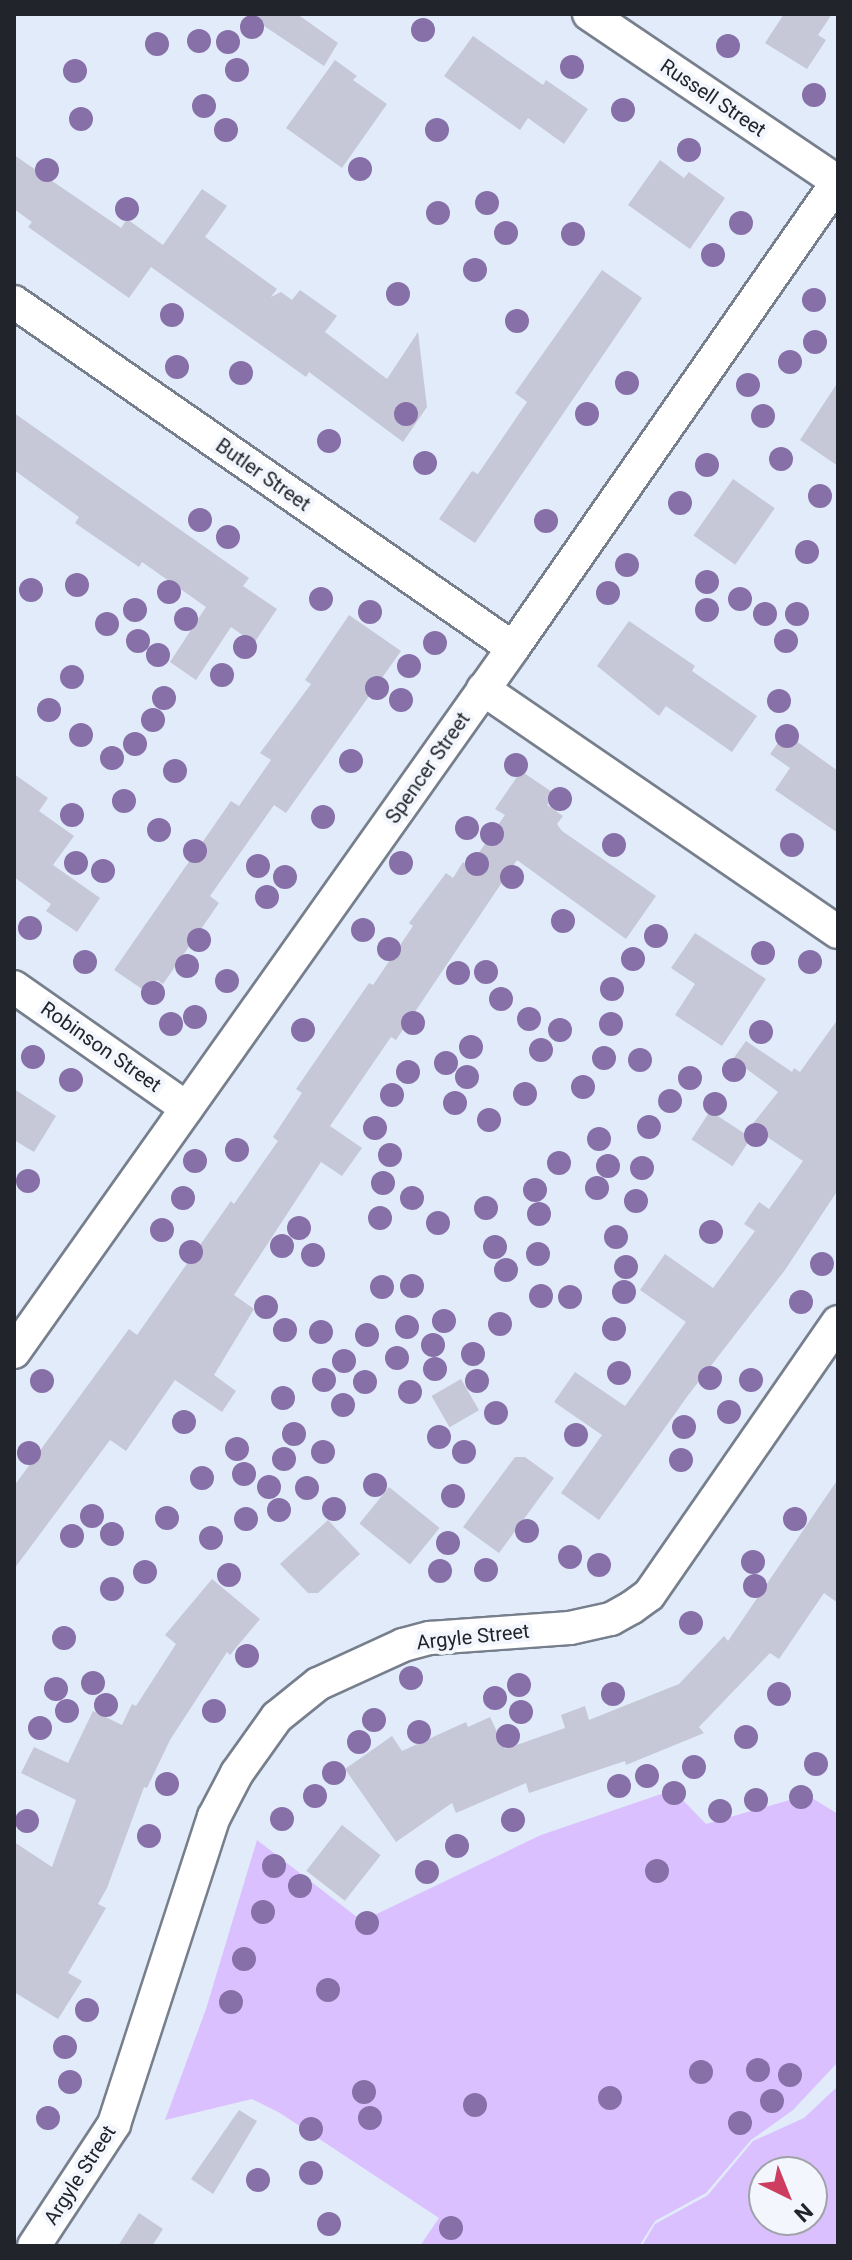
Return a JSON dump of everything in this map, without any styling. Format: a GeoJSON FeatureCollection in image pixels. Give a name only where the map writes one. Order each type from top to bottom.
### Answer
{"type":"FeatureCollection","features":[{"type":"Feature","properties":{"kind":"street","name":"Russell Street"},"geometry":{"type":"LineString","coordinates":[[589,14],[838,182]]}},
{"type":"Feature","properties":{"kind":"street","name":"Spencer Street"},"geometry":{"type":"LineString","coordinates":[[14,1352],[513,648],[838,182]]}},
{"type":"Feature","properties":{"kind":"street","name":"Butler Street"},"geometry":{"type":"LineString","coordinates":[[14,302],[513,648]]}},
{"type":"Feature","properties":{"kind":"street"},"geometry":{"type":"LineString","coordinates":[[483,689],[838,932]]}},
{"type":"Feature","properties":{"kind":"street","name":"Robinson Street"},"geometry":{"type":"LineString","coordinates":[[14,987],[187,1108]]}},
{"type":"Feature","properties":{"kind":"street","name":"Argyle Street"},"geometry":{"type":"LineString","coordinates":[[34,2246],[114,2124],[214,1817],[237,1773],[277,1717],[318,1684],[403,1645],[430,1638],[570,1628],[611,1619],[631,1608],[649,1595],[838,1322]]}},
{"type":"Feature","properties":{"kind":"shaded area"},"geometry":{"type":"Polygon","coordinates":[[[673,1790],[706,1824],[807,1795],[838,1814],[838,2062],[793,2110],[751,2140],[706,2193],[655,2221],[639,2246],[420,2246],[439,2218],[280,2113],[252,2099],[165,2120],[206,2009],[257,1840],[362,1921],[541,1835],[673,1790]]]}},
{"type":"Feature","properties":{"kind":"shaded area"},"geometry":{"type":"Polygon","coordinates":[[[838,2086],[838,2246],[642,2246],[655,2224],[708,2195],[753,2141],[804,2118],[838,2086]]]}},
{"type":"Feature","properties":{"kind":"building"},"geometry":{"type":"Polygon","coordinates":[[[246,14],[297,14],[338,43],[324,66],[246,14]]]}},
{"type":"Feature","properties":{"kind":"building"},"geometry":{"type":"Polygon","coordinates":[[[784,14],[832,14],[818,35],[826,40],[807,69],[765,43],[784,14]]]}},
{"type":"Feature","properties":{"kind":"building"},"geometry":{"type":"Polygon","coordinates":[[[473,36],[543,85],[546,80],[588,109],[564,144],[528,118],[520,130],[444,76],[473,36]]]}},
{"type":"Feature","properties":{"kind":"building"},"geometry":{"type":"Polygon","coordinates":[[[335,60],[357,76],[353,80],[387,104],[342,168],[286,128],[335,60]]]}},
{"type":"Feature","properties":{"kind":"building"},"geometry":{"type":"Polygon","coordinates":[[[14,155],[121,228],[127,219],[163,245],[202,189],[227,206],[205,237],[277,289],[271,297],[281,292],[292,300],[300,290],[337,316],[325,332],[387,379],[418,332],[427,407],[403,442],[309,372],[306,377],[151,267],[129,298],[28,227],[32,222],[14,209],[14,155]]]}},
{"type":"Feature","properties":{"kind":"building"},"geometry":{"type":"Polygon","coordinates":[[[660,160],[684,178],[689,172],[725,198],[690,249],[628,205],[660,160]]]}},
{"type":"Feature","properties":{"kind":"building"},"geometry":{"type":"Polygon","coordinates":[[[602,270],[642,298],[475,543],[439,519],[472,471],[478,474],[527,402],[515,393],[602,270]]]}},
{"type":"Feature","properties":{"kind":"building"},"geometry":{"type":"Polygon","coordinates":[[[838,382],[838,466],[800,440],[838,382]]]}},
{"type":"Feature","properties":{"kind":"building"},"geometry":{"type":"Polygon","coordinates":[[[14,413],[249,578],[243,586],[277,609],[254,643],[231,627],[196,680],[170,662],[206,607],[142,562],[139,567],[75,523],[79,517],[14,470],[14,413]]]}},
{"type":"Feature","properties":{"kind":"building"},"geometry":{"type":"Polygon","coordinates":[[[733,479],[775,508],[735,565],[693,536],[733,479]]]}},
{"type":"Feature","properties":{"kind":"building"},"geometry":{"type":"Polygon","coordinates":[[[349,615],[401,651],[286,813],[274,805],[210,896],[219,903],[163,984],[157,980],[148,993],[114,970],[231,801],[239,806],[271,760],[260,753],[311,684],[305,680],[349,615]]]}},
{"type":"Feature","properties":{"kind":"building"},"geometry":{"type":"Polygon","coordinates":[[[629,621],[695,666],[692,671],[757,716],[732,752],[666,706],[659,716],[597,666],[629,621]]]}},
{"type":"Feature","properties":{"kind":"building"},"geometry":{"type":"Polygon","coordinates":[[[785,733],[838,771],[838,833],[775,790],[790,768],[770,754],[785,733]]]}},
{"type":"Feature","properties":{"kind":"building"},"geometry":{"type":"Polygon","coordinates":[[[521,771],[555,794],[547,805],[563,816],[557,824],[562,831],[656,896],[626,939],[517,860],[396,1040],[391,1037],[330,1126],[362,1148],[342,1176],[321,1162],[234,1295],[254,1309],[214,1375],[236,1391],[222,1412],[175,1380],[126,1451],[110,1440],[14,1569],[14,1486],[129,1329],[137,1335],[231,1201],[234,1204],[278,1141],[273,1137],[302,1093],[296,1089],[369,983],[373,985],[413,926],[409,923],[446,873],[453,878],[463,862],[469,867],[505,815],[495,809],[521,771]]]}},
{"type":"Feature","properties":{"kind":"building"},"geometry":{"type":"Polygon","coordinates":[[[14,774],[48,798],[39,811],[74,836],[53,865],[100,898],[77,932],[46,911],[51,904],[14,877],[14,774]]]}},
{"type":"Feature","properties":{"kind":"building"},"geometry":{"type":"Polygon","coordinates":[[[695,933],[766,979],[722,1046],[675,1015],[695,984],[671,968],[695,933]]]}},
{"type":"Feature","properties":{"kind":"building"},"geometry":{"type":"Polygon","coordinates":[[[838,1019],[838,1190],[785,1270],[689,1394],[599,1520],[561,1493],[602,1435],[554,1402],[575,1372],[625,1406],[686,1322],[640,1290],[665,1254],[713,1288],[755,1231],[744,1224],[759,1202],[769,1209],[803,1161],[751,1126],[778,1092],[733,1059],[746,1041],[792,1072],[794,1068],[800,1072],[838,1019]]]}},
{"type":"Feature","properties":{"kind":"building"},"geometry":{"type":"Polygon","coordinates":[[[14,1089],[56,1116],[34,1152],[14,1140],[14,1089]]]}},
{"type":"Feature","properties":{"kind":"building"},"geometry":{"type":"Polygon","coordinates":[[[710,1111],[751,1138],[733,1166],[691,1140],[710,1111]]]}},
{"type":"Feature","properties":{"kind":"building"},"geometry":{"type":"Polygon","coordinates":[[[461,1379],[479,1410],[450,1427],[432,1396],[461,1379]]]}},
{"type":"Feature","properties":{"kind":"building"},"geometry":{"type":"Polygon","coordinates":[[[515,1457],[525,1457],[554,1478],[499,1553],[463,1527],[515,1457]]]}},
{"type":"Feature","properties":{"kind":"building"},"geometry":{"type":"Polygon","coordinates":[[[838,1479],[838,1603],[824,1593],[779,1659],[770,1653],[699,1727],[704,1733],[626,1765],[625,1761],[529,1793],[526,1783],[456,1813],[452,1803],[396,1842],[345,1769],[392,1736],[402,1751],[466,1722],[468,1727],[490,1717],[505,1749],[565,1728],[561,1715],[585,1706],[589,1720],[679,1684],[724,1636],[728,1641],[838,1479]]]}},
{"type":"Feature","properties":{"kind":"building"},"geometry":{"type":"Polygon","coordinates":[[[389,1487],[440,1528],[410,1564],[359,1524],[389,1487]]]}},
{"type":"Feature","properties":{"kind":"building"},"geometry":{"type":"Polygon","coordinates":[[[328,1520],[360,1554],[318,1593],[308,1593],[280,1564],[328,1520]]]}},
{"type":"Feature","properties":{"kind":"building"},"geometry":{"type":"Polygon","coordinates":[[[212,1579],[260,1619],[230,1655],[227,1652],[170,1740],[147,1788],[144,1787],[107,1888],[98,1904],[106,1908],[68,1973],[82,1981],[58,2019],[14,1992],[14,1842],[52,1867],[76,1800],[21,1773],[34,1747],[68,1763],[93,1711],[122,1725],[132,1704],[136,1706],[176,1644],[165,1635],[212,1579]]]}},
{"type":"Feature","properties":{"kind":"building"},"geometry":{"type":"Polygon","coordinates":[[[342,1825],[381,1855],[345,1901],[306,1871],[342,1825]]]}},
{"type":"Feature","properties":{"kind":"building"},"geometry":{"type":"Polygon","coordinates":[[[239,2110],[257,2121],[213,2194],[191,2179],[239,2110]]]}},
{"type":"Feature","properties":{"kind":"building"},"geometry":{"type":"Polygon","coordinates":[[[139,2213],[163,2229],[152,2246],[118,2246],[139,2213]]]}}]}
